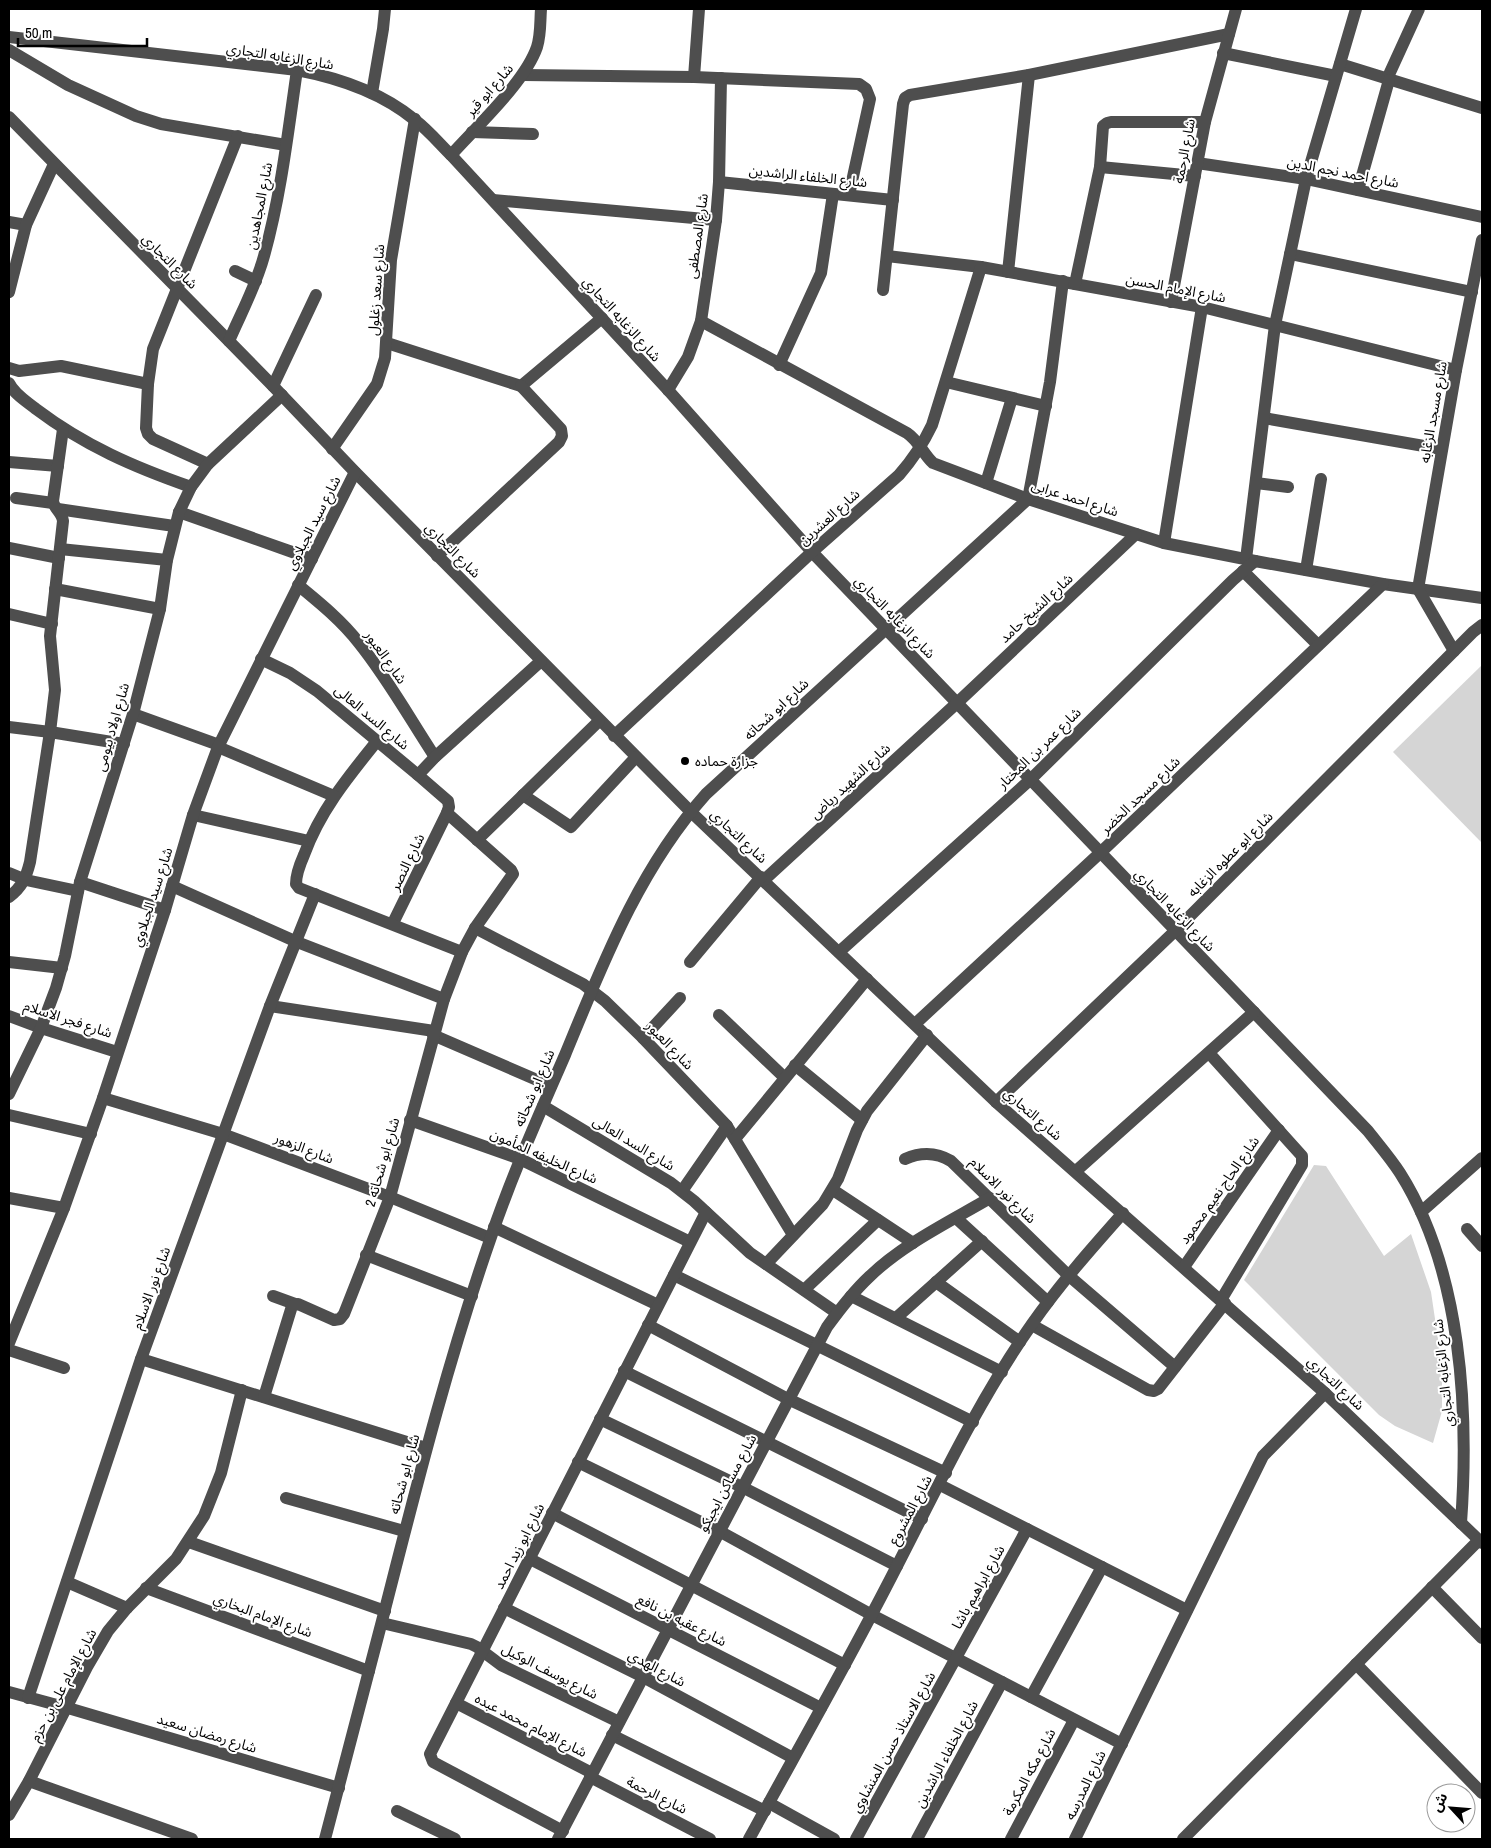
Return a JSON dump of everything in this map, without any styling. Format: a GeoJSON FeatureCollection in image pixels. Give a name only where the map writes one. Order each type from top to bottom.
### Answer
{"type":"FeatureCollection","features":[{"type":"Feature","properties":{"kind":"street"},"geometry":{"type":"LineString","coordinates":[[372,93],[385,9]]}},
{"type":"Feature","properties":{"kind":"street","name":"شارع ابو قير"},"geometry":{"type":"LineString","coordinates":[[451,155],[523,75],[537,46],[541,9]]}},
{"type":"Feature","properties":{"kind":"street"},"geometry":{"type":"LineString","coordinates":[[694,77],[699,9]]}},
{"type":"Feature","properties":{"kind":"street","name":"شارع الرحمة"},"geometry":{"type":"LineString","coordinates":[[1171,302],[1205,122],[1236,9]]}},
{"type":"Feature","properties":{"kind":"street"},"geometry":{"type":"LineString","coordinates":[[1318,645],[1248,564],[1275,325],[1306,179],[1356,9]]}},
{"type":"Feature","properties":{"kind":"street"},"geometry":{"type":"LineString","coordinates":[[1358,190],[1388,79],[1419,9]]}},
{"type":"Feature","properties":{"kind":"street"},"geometry":{"type":"LineString","coordinates":[[883,290],[905,98],[910,95],[1029,75],[1229,34]]}},
{"type":"Feature","properties":{"kind":"street","name":"شارع الزغابه التجاري"},"geometry":{"type":"LineString","coordinates":[[9,38],[297,70],[323,75],[372,93],[394,105],[415,119],[451,155],[668,390],[812,552],[1368,1131],[1400,1173],[1421,1212],[1439,1262],[1457,1340],[1464,1432],[1461,1522]]}},
{"type":"Feature","properties":{"kind":"street"},"geometry":{"type":"LineString","coordinates":[[9,50],[68,85],[136,116],[161,124],[286,145]]}},
{"type":"Feature","properties":{"kind":"street"},"geometry":{"type":"LineString","coordinates":[[1223,53],[1388,79],[1482,108]]}},
{"type":"Feature","properties":{"kind":"street","name":"شارع المجاهدين"},"geometry":{"type":"LineString","coordinates":[[228,341],[256,281],[272,220],[297,70]]}},
{"type":"Feature","properties":{"kind":"street"},"geometry":{"type":"LineString","coordinates":[[523,75],[694,77],[855,83],[863,86],[869,93],[870,99],[849,195]]}},
{"type":"Feature","properties":{"kind":"street"},"geometry":{"type":"LineString","coordinates":[[1008,272],[1029,75]]}},
{"type":"Feature","properties":{"kind":"street","name":"شارع المصطفى"},"geometry":{"type":"LineString","coordinates":[[668,390],[688,357],[701,321],[716,220],[719,182],[720,78]]}},
{"type":"Feature","properties":{"kind":"street","name":"شارع التجاري"},"geometry":{"type":"LineString","coordinates":[[9,117],[278,391],[332,449],[690,812],[996,1102],[1325,1393],[1481,1541]]}},
{"type":"Feature","properties":{"kind":"street","name":"شارع سعد زغلول"},"geometry":{"type":"LineString","coordinates":[[332,449],[377,384],[385,358],[391,260],[415,119]]}},
{"type":"Feature","properties":{"kind":"street"},"geometry":{"type":"LineString","coordinates":[[1028,499],[1069,282],[1100,168],[1102,130],[1106,123],[1205,122]]}},
{"type":"Feature","properties":{"kind":"street"},"geometry":{"type":"LineString","coordinates":[[472,132],[533,134]]}},
{"type":"Feature","properties":{"kind":"street"},"geometry":{"type":"LineString","coordinates":[[208,464],[150,437],[146,428],[148,384],[153,349],[238,136]]}},
{"type":"Feature","properties":{"kind":"street","name":"شارع احمد نجم الدين"},"geometry":{"type":"LineString","coordinates":[[1197,163],[1306,179],[1482,217]]}},
{"type":"Feature","properties":{"kind":"street"},"geometry":{"type":"LineString","coordinates":[[9,292],[26,224],[54,164]]}},
{"type":"Feature","properties":{"kind":"street"},"geometry":{"type":"LineString","coordinates":[[1100,168],[1194,176]]}},
{"type":"Feature","properties":{"kind":"street","name":"شارع الخلفاء الراشدين"},"geometry":{"type":"LineString","coordinates":[[719,182],[893,200]]}},
{"type":"Feature","properties":{"kind":"street"},"geometry":{"type":"LineString","coordinates":[[779,365],[821,273],[833,194]]}},
{"type":"Feature","properties":{"kind":"street"},"geometry":{"type":"LineString","coordinates":[[493,200],[716,220]]}},
{"type":"Feature","properties":{"kind":"street"},"geometry":{"type":"LineString","coordinates":[[9,222],[26,224]]}},
{"type":"Feature","properties":{"kind":"street","name":"شارع مسجد الزغابه"},"geometry":{"type":"LineString","coordinates":[[1418,589],[1456,370],[1475,295],[1482,240]]}},
{"type":"Feature","properties":{"kind":"street"},"geometry":{"type":"LineString","coordinates":[[1290,254],[1475,295]]}},
{"type":"Feature","properties":{"kind":"street","name":"شارع الإمام الحسن"},"geometry":{"type":"LineString","coordinates":[[887,256],[981,267],[1202,307],[1456,370]]}},
{"type":"Feature","properties":{"kind":"street","name":"شارع العشرين"},"geometry":{"type":"LineString","coordinates":[[614,736],[812,552],[899,475],[921,447],[932,425],[981,267]]}},
{"type":"Feature","properties":{"kind":"street"},"geometry":{"type":"LineString","coordinates":[[234,272],[256,281]]}},
{"type":"Feature","properties":{"kind":"street"},"geometry":{"type":"LineString","coordinates":[[278,391],[316,296]]}},
{"type":"Feature","properties":{"kind":"street"},"geometry":{"type":"LineString","coordinates":[[1164,543],[1202,307]]}},
{"type":"Feature","properties":{"kind":"street"},"geometry":{"type":"LineString","coordinates":[[522,386],[602,318]]}},
{"type":"Feature","properties":{"kind":"street","name":"شارع احمد عرابى"},"geometry":{"type":"LineString","coordinates":[[701,321],[907,433],[917,441],[933,463],[1028,499],[1164,543],[1248,564],[1306,570],[1383,584],[1482,598]]}},
{"type":"Feature","properties":{"kind":"street"},"geometry":{"type":"LineString","coordinates":[[387,343],[522,386],[561,429],[562,436],[559,442],[437,556]]}},
{"type":"Feature","properties":{"kind":"street"},"geometry":{"type":"LineString","coordinates":[[9,368],[19,371],[61,366],[148,384]]}},
{"type":"Feature","properties":{"kind":"street"},"geometry":{"type":"LineString","coordinates":[[9,382],[19,396],[63,429],[125,462],[191,487]]}},
{"type":"Feature","properties":{"kind":"street"},"geometry":{"type":"LineString","coordinates":[[946,382],[1046,406]]}},
{"type":"Feature","properties":{"kind":"street","name":"شارع اولاد بيومى"},"geometry":{"type":"LineString","coordinates":[[9,1094],[41,1028],[62,968],[79,887],[133,714],[160,609],[167,560],[179,512],[191,487],[208,464],[278,391]]}},
{"type":"Feature","properties":{"kind":"street"},"geometry":{"type":"LineString","coordinates":[[986,483],[1012,398]]}},
{"type":"Feature","properties":{"kind":"street"},"geometry":{"type":"LineString","coordinates":[[1264,418],[1441,449]]}},
{"type":"Feature","properties":{"kind":"street"},"geometry":{"type":"LineString","coordinates":[[9,897],[26,880],[30,862],[55,690],[54,663],[51,650],[52,624],[63,521],[55,506],[63,429]]}},
{"type":"Feature","properties":{"kind":"street"},"geometry":{"type":"LineString","coordinates":[[9,462],[58,466]]}},
{"type":"Feature","properties":{"kind":"street","name":"شارع سيد الجبلاوي"},"geometry":{"type":"LineString","coordinates":[[9,1343],[64,1208],[91,1134],[165,910],[193,815],[218,746],[355,472]]}},
{"type":"Feature","properties":{"kind":"street"},"geometry":{"type":"LineString","coordinates":[[1306,570],[1321,479]]}},
{"type":"Feature","properties":{"kind":"street"},"geometry":{"type":"LineString","coordinates":[[1256,483],[1288,487]]}},
{"type":"Feature","properties":{"kind":"street"},"geometry":{"type":"LineString","coordinates":[[16,498],[174,526]]}},
{"type":"Feature","properties":{"kind":"street","name":"شارع ابو شحاته"},"geometry":{"type":"LineString","coordinates":[[329,1838],[339,1788],[426,1448],[492,1232],[542,1106],[592,990],[639,889],[659,856],[690,812],[706,794],[1028,499]]}},
{"type":"Feature","properties":{"kind":"street"},"geometry":{"type":"LineString","coordinates":[[179,512],[312,559]]}},
{"type":"Feature","properties":{"kind":"street","name":"شارع الشيخ حامد"},"geometry":{"type":"LineString","coordinates":[[957,703],[1136,534]]}},
{"type":"Feature","properties":{"kind":"street"},"geometry":{"type":"LineString","coordinates":[[9,548],[59,554],[167,560]]}},
{"type":"Feature","properties":{"kind":"street","name":"شارع عمر بن المختار"},"geometry":{"type":"LineString","coordinates":[[839,952],[1031,779],[1248,564]]}},
{"type":"Feature","properties":{"kind":"street","name":"شارع مسجد الخضر"},"geometry":{"type":"LineString","coordinates":[[915,1024],[1100,853],[1383,584]]}},
{"type":"Feature","properties":{"kind":"street","name":"شارع العبور"},"geometry":{"type":"LineString","coordinates":[[298,585],[340,622],[359,642],[435,757]]}},
{"type":"Feature","properties":{"kind":"street"},"geometry":{"type":"LineString","coordinates":[[55,589],[160,609]]}},
{"type":"Feature","properties":{"kind":"street"},"geometry":{"type":"LineString","coordinates":[[1418,589],[1454,651]]}},
{"type":"Feature","properties":{"kind":"street"},"geometry":{"type":"LineString","coordinates":[[9,614],[52,624]]}},
{"type":"Feature","properties":{"kind":"street","name":"شارع ابو عطوه الزغابه"},"geometry":{"type":"LineString","coordinates":[[996,1102],[1174,931],[1482,625]]}},
{"type":"Feature","properties":{"kind":"street","name":"شارع السد العالى"},"geometry":{"type":"LineString","coordinates":[[261,658],[290,673],[317,691],[418,775],[448,801],[447,813]]}},
{"type":"Feature","properties":{"kind":"street"},"geometry":{"type":"LineString","coordinates":[[418,775],[435,757],[541,661]]}},
{"type":"Feature","properties":{"kind":"street","name":"شارع الشهيد رياض"},"geometry":{"type":"LineString","coordinates":[[690,962],[762,879],[957,703]]}},
{"type":"Feature","properties":{"kind":"street"},"geometry":{"type":"LineString","coordinates":[[133,714],[218,746],[334,796]]}},
{"type":"Feature","properties":{"kind":"street"},"geometry":{"type":"LineString","coordinates":[[447,813],[477,840],[599,721]]}},
{"type":"Feature","properties":{"kind":"street"},"geometry":{"type":"LineString","coordinates":[[9,728],[50,732],[124,744]]}},
{"type":"Feature","properties":{"kind":"street"},"geometry":{"type":"LineString","coordinates":[[376,741],[321,815],[309,841],[295,882],[299,888],[462,952]]}},
{"type":"Feature","properties":{"kind":"street"},"geometry":{"type":"LineString","coordinates":[[523,795],[571,827],[636,757]]}},
{"type":"Feature","properties":{"kind":"street","name":"شارع النصر"},"geometry":{"type":"LineString","coordinates":[[393,924],[447,813]]}},
{"type":"Feature","properties":{"kind":"street"},"geometry":{"type":"LineString","coordinates":[[193,815],[309,841]]}},
{"type":"Feature","properties":{"kind":"street","name":"شارع ابو شحاته 2"},"geometry":{"type":"LineString","coordinates":[[295,1304],[334,1320],[340,1319],[344,1314],[390,1197],[444,999],[462,952],[475,928],[513,874],[511,870],[477,840]]}},
{"type":"Feature","properties":{"kind":"street"},"geometry":{"type":"LineString","coordinates":[[9,874],[26,880],[79,887],[165,910]]}},
{"type":"Feature","properties":{"kind":"street"},"geometry":{"type":"LineString","coordinates":[[172,886],[297,942],[444,999]]}},
{"type":"Feature","properties":{"kind":"street","name":"شارع نور الاسلام"},"geometry":{"type":"LineString","coordinates":[[28,1698],[141,1359],[270,1006],[315,894]]}},
{"type":"Feature","properties":{"kind":"street","name":"شارع العبور"},"geometry":{"type":"LineString","coordinates":[[475,928],[574,978],[592,990],[643,1038],[727,1126],[793,1235]]}},
{"type":"Feature","properties":{"kind":"street"},"geometry":{"type":"LineString","coordinates":[[9,962],[62,968]]}},
{"type":"Feature","properties":{"kind":"street"},"geometry":{"type":"LineString","coordinates":[[735,1139],[867,979]]}},
{"type":"Feature","properties":{"kind":"street"},"geometry":{"type":"LineString","coordinates":[[643,1038],[680,998]]}},
{"type":"Feature","properties":{"kind":"street"},"geometry":{"type":"LineString","coordinates":[[270,1006],[434,1033],[551,1086]]}},
{"type":"Feature","properties":{"kind":"street"},"geometry":{"type":"LineString","coordinates":[[1076,1172],[1254,1012]]}},
{"type":"Feature","properties":{"kind":"street"},"geometry":{"type":"LineString","coordinates":[[719,1015],[785,1078]]}},
{"type":"Feature","properties":{"kind":"street","name":"شارع فجر الاسلام"},"geometry":{"type":"LineString","coordinates":[[9,1016],[117,1052]]}},
{"type":"Feature","properties":{"kind":"street"},"geometry":{"type":"LineString","coordinates":[[766,1264],[824,1204],[833,1190],[862,1120],[927,1035]]}},
{"type":"Feature","properties":{"kind":"street"},"geometry":{"type":"LineString","coordinates":[[1032,1325],[1148,1390],[1154,1391],[1158,1389],[1175,1367],[1223,1301],[1302,1165],[1302,1156],[1209,1053]]}},
{"type":"Feature","properties":{"kind":"street"},"geometry":{"type":"LineString","coordinates":[[795,1065],[862,1120]]}},
{"type":"Feature","properties":{"kind":"street","name":"شارع الزهور"},"geometry":{"type":"LineString","coordinates":[[103,1098],[223,1134],[390,1197],[492,1232],[658,1305]]}},
{"type":"Feature","properties":{"kind":"street","name":"شارع السد العالى"},"geometry":{"type":"LineString","coordinates":[[542,1106],[682,1191],[706,1212]]}},
{"type":"Feature","properties":{"kind":"street"},"geometry":{"type":"LineString","coordinates":[[9,1115],[91,1134]]}},
{"type":"Feature","properties":{"kind":"street","name":"شارع الخليفه المأمون"},"geometry":{"type":"LineString","coordinates":[[410,1120],[520,1159],[690,1242]]}},
{"type":"Feature","properties":{"kind":"street"},"geometry":{"type":"LineString","coordinates":[[682,1191],[727,1126]]}},
{"type":"Feature","properties":{"kind":"street","name":"شارع الحاج نعيم محمود"},"geometry":{"type":"LineString","coordinates":[[1184,1267],[1279,1130]]}},
{"type":"Feature","properties":{"kind":"street","name":"شارع نور الاسلام"},"geometry":{"type":"LineString","coordinates":[[905,1159],[929,1153],[945,1157],[958,1166],[1068,1275],[1175,1367]]}},
{"type":"Feature","properties":{"kind":"street"},"geometry":{"type":"LineString","coordinates":[[1421,1212],[1482,1158]]}},
{"type":"Feature","properties":{"kind":"street"},"geometry":{"type":"LineString","coordinates":[[833,1190],[913,1243]]}},
{"type":"Feature","properties":{"kind":"street"},"geometry":{"type":"LineString","coordinates":[[9,1198],[64,1208]]}},
{"type":"Feature","properties":{"kind":"street","name":"شارع مساكن ايجيكو"},"geometry":{"type":"LineString","coordinates":[[562,1836],[591,1775],[816,1345],[837,1313],[870,1276],[913,1243],[990,1198]]}},
{"type":"Feature","properties":{"kind":"street"},"geometry":{"type":"LineString","coordinates":[[706,1212],[734,1240],[837,1313]]}},
{"type":"Feature","properties":{"kind":"street","name":"شارع ابو زيد احمد"},"geometry":{"type":"LineString","coordinates":[[562,1836],[431,1760],[430,1754],[706,1212]]}},
{"type":"Feature","properties":{"kind":"street","name":"شارع المشروع"},"geometry":{"type":"LineString","coordinates":[[749,1839],[872,1615],[973,1422],[1002,1372],[1020,1342],[1068,1275],[1123,1213]]}},
{"type":"Feature","properties":{"kind":"street"},"geometry":{"type":"LineString","coordinates":[[956,1218],[1048,1302]]}},
{"type":"Feature","properties":{"kind":"street"},"geometry":{"type":"LineString","coordinates":[[804,1290],[878,1220]]}},
{"type":"Feature","properties":{"kind":"street"},"geometry":{"type":"LineString","coordinates":[[1467,1229],[1482,1246]]}},
{"type":"Feature","properties":{"kind":"street"},"geometry":{"type":"LineString","coordinates":[[896,1318],[982,1241]]}},
{"type":"Feature","properties":{"kind":"street"},"geometry":{"type":"LineString","coordinates":[[366,1255],[472,1296]]}},
{"type":"Feature","properties":{"kind":"street"},"geometry":{"type":"LineString","coordinates":[[674,1275],[973,1422]]}},
{"type":"Feature","properties":{"kind":"street"},"geometry":{"type":"LineString","coordinates":[[936,1282],[1020,1342]]}},
{"type":"Feature","properties":{"kind":"street"},"geometry":{"type":"LineString","coordinates":[[264,1397],[292,1306],[295,1304],[274,1296]]}},
{"type":"Feature","properties":{"kind":"street"},"geometry":{"type":"LineString","coordinates":[[851,1296],[1002,1372]]}},
{"type":"Feature","properties":{"kind":"street"},"geometry":{"type":"LineString","coordinates":[[9,1308],[21,1312]]}},
{"type":"Feature","properties":{"kind":"street"},"geometry":{"type":"LineString","coordinates":[[648,1325],[788,1399],[946,1473]]}},
{"type":"Feature","properties":{"kind":"street"},"geometry":{"type":"LineString","coordinates":[[9,1350],[64,1368]]}},
{"type":"Feature","properties":{"kind":"street"},"geometry":{"type":"LineString","coordinates":[[141,1359],[426,1448]]}},
{"type":"Feature","properties":{"kind":"street"},"geometry":{"type":"LineString","coordinates":[[624,1372],[922,1520]]}},
{"type":"Feature","properties":{"kind":"street","name":"شارع الإمام على بن حزم"},"geometry":{"type":"LineString","coordinates":[[9,1815],[68,1708],[97,1648],[108,1631],[146,1588],[172,1564],[204,1516],[217,1488],[242,1390]]}},
{"type":"Feature","properties":{"kind":"street","name":"شارع المدرسه"},"geometry":{"type":"LineString","coordinates":[[1075,1839],[1263,1456],[1325,1393]]}},
{"type":"Feature","properties":{"kind":"street"},"geometry":{"type":"LineString","coordinates":[[600,1419],[742,1487],[898,1566]]}},
{"type":"Feature","properties":{"kind":"street"},"geometry":{"type":"LineString","coordinates":[[578,1462],[719,1531],[872,1615],[1122,1744]]}},
{"type":"Feature","properties":{"kind":"street"},"geometry":{"type":"LineString","coordinates":[[940,1485],[1187,1610]]}},
{"type":"Feature","properties":{"kind":"street"},"geometry":{"type":"LineString","coordinates":[[286,1498],[404,1531]]}},
{"type":"Feature","properties":{"kind":"street"},"geometry":{"type":"LineString","coordinates":[[552,1512],[845,1665]]}},
{"type":"Feature","properties":{"kind":"street","name":"شارع ابراهيم باشا"},"geometry":{"type":"LineString","coordinates":[[956,1658],[1027,1529]]}},
{"type":"Feature","properties":{"kind":"street"},"geometry":{"type":"LineString","coordinates":[[1183,1839],[1432,1587],[1481,1541]]}},
{"type":"Feature","properties":{"kind":"street","name":"شارع يوسف الوكيل"},"geometry":{"type":"LineString","coordinates":[[188,1542],[383,1617],[464,1642],[483,1651],[501,1666],[619,1722]]}},
{"type":"Feature","properties":{"kind":"street","name":"شارع عقبه بن نافع"},"geometry":{"type":"LineString","coordinates":[[530,1559],[821,1708]]}},
{"type":"Feature","properties":{"kind":"street"},"geometry":{"type":"LineString","coordinates":[[1030,1697],[1102,1568]]}},
{"type":"Feature","properties":{"kind":"street"},"geometry":{"type":"LineString","coordinates":[[67,1582],[127,1608]]}},
{"type":"Feature","properties":{"kind":"street"},"geometry":{"type":"LineString","coordinates":[[1432,1587],[1482,1638]]}},
{"type":"Feature","properties":{"kind":"street","name":"شارع الإمام البخاري"},"geometry":{"type":"LineString","coordinates":[[146,1588],[369,1671]]}},
{"type":"Feature","properties":{"kind":"street","name":"شارع الهدي"},"geometry":{"type":"LineString","coordinates":[[504,1608],[643,1677],[793,1758]]}},
{"type":"Feature","properties":{"kind":"street","name":"شارع الاستاذ حسن المنشاوي"},"geometry":{"type":"LineString","coordinates":[[856,1839],[956,1658]]}},
{"type":"Feature","properties":{"kind":"street"},"geometry":{"type":"LineString","coordinates":[[1356,1664],[1482,1793]]}},
{"type":"Feature","properties":{"kind":"street","name":"شارع الخلفاء الراشدين"},"geometry":{"type":"LineString","coordinates":[[917,1839],[1002,1682]]}},
{"type":"Feature","properties":{"kind":"street","name":"شارع رمضان سعيد"},"geometry":{"type":"LineString","coordinates":[[9,1692],[339,1788]]}},
{"type":"Feature","properties":{"kind":"street","name":"شارع الإمام محمد عبده"},"geometry":{"type":"LineString","coordinates":[[456,1703],[591,1775]]}},
{"type":"Feature","properties":{"kind":"street","name":"شارع مكه المكرمة"},"geometry":{"type":"LineString","coordinates":[[1011,1839],[1074,1720]]}},
{"type":"Feature","properties":{"kind":"street"},"geometry":{"type":"LineString","coordinates":[[612,1735],[834,1839]]}},
{"type":"Feature","properties":{"kind":"street","name":"شارع الرحمة"},"geometry":{"type":"LineString","coordinates":[[591,1775],[710,1839]]}},
{"type":"Feature","properties":{"kind":"street"},"geometry":{"type":"LineString","coordinates":[[29,1781],[192,1839]]}},
{"type":"Feature","properties":{"kind":"street"},"geometry":{"type":"LineString","coordinates":[[397,1811],[455,1839]]}},
{"type":"Feature","properties":{"kind":"shaded area"},"geometry":{"type":"Polygon","coordinates":[[[1482,665],[1482,843],[1393,752],[1482,665]]]}},
{"type":"Feature","properties":{"kind":"shaded area"},"geometry":{"type":"Polygon","coordinates":[[[1314,1165],[1326,1166],[1384,1256],[1411,1234],[1431,1292],[1442,1366],[1442,1411],[1433,1443],[1395,1426],[1379,1415],[1244,1280],[1314,1165]]]}},
{"type":"Feature","properties":{"kind":"place","name":"جزارة حماده"},"geometry":{"type":"Point","coordinates":[685,761]}}]}
